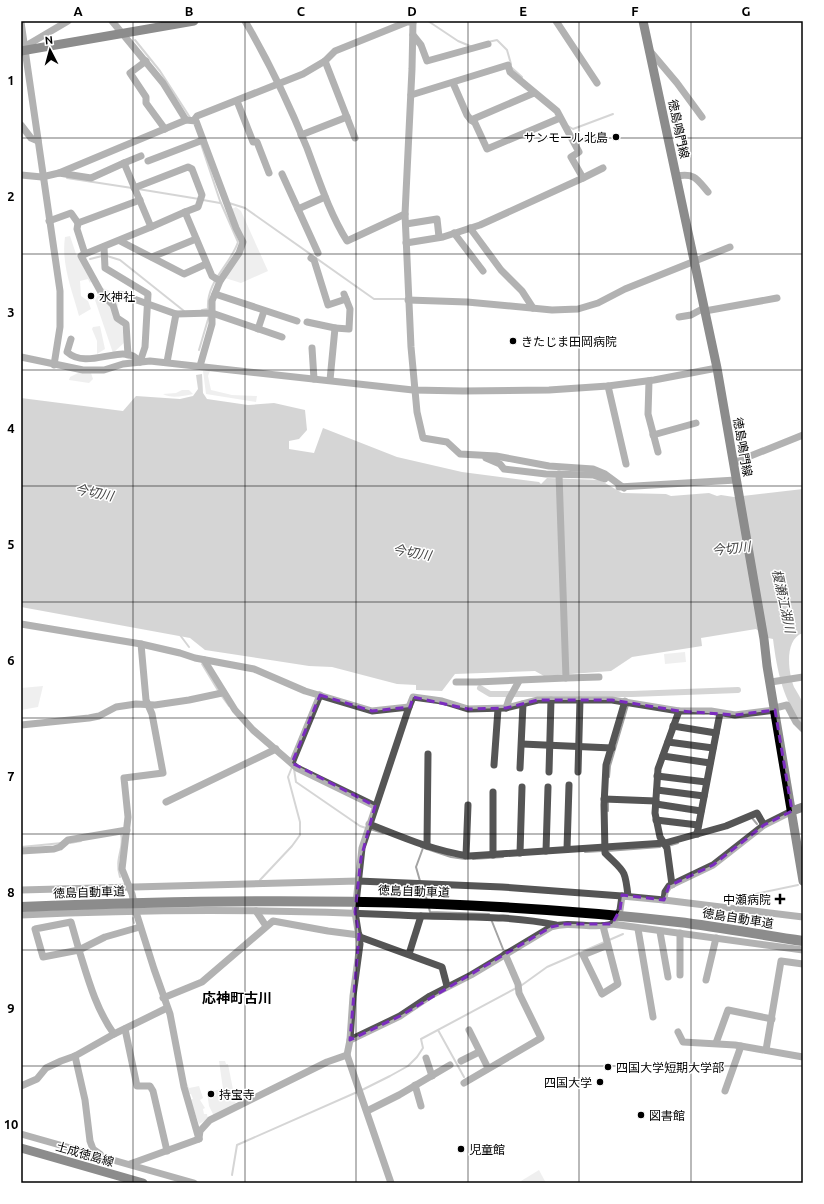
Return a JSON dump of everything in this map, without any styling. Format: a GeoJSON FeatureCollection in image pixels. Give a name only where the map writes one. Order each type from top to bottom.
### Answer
{"type":"FeatureCollection","features":[{"type":"Feature","properties":{"kind":"highway","name":"徳島自動車道"},"geometry":{"type":"LineString","coordinates":[[21,907],[209,903],[403,903],[538,909],[609,915],[680,922],[803,941]]}},
{"type":"Feature","properties":{"kind":"main road"},"geometry":{"type":"LineString","coordinates":[[23,50],[194,21]]}},
{"type":"Feature","properties":{"kind":"main road","name":"徳島鳴門線"},"geometry":{"type":"LineString","coordinates":[[644,25],[717,368],[764,639],[774,681],[775,709],[803,880]]}},
{"type":"Feature","properties":{"kind":"main road"},"geometry":{"type":"LineString","coordinates":[[792,811],[803,807]]}},
{"type":"Feature","properties":{"kind":"main road","name":"土成徳島線"},"geometry":{"type":"LineString","coordinates":[[21,1148],[143,1183]]}},
{"type":"Feature","properties":{"kind":"street"},"geometry":{"type":"LineString","coordinates":[[23,50],[68,21]]}},
{"type":"Feature","properties":{"kind":"street"},"geometry":{"type":"LineString","coordinates":[[112,21],[146,61],[190,120]]}},
{"type":"Feature","properties":{"kind":"street"},"geometry":{"type":"LineString","coordinates":[[245,21],[269,61],[335,222],[347,241],[405,214]]}},
{"type":"Feature","properties":{"kind":"street"},"geometry":{"type":"LineString","coordinates":[[556,21],[597,83]]}},
{"type":"Feature","properties":{"kind":"street"},"geometry":{"type":"LineString","coordinates":[[640,21],[644,25]]}},
{"type":"Feature","properties":{"kind":"street"},"geometry":{"type":"LineString","coordinates":[[21,22],[23,50],[60,291],[61,308],[54,364]]}},
{"type":"Feature","properties":{"kind":"street"},"geometry":{"type":"LineString","coordinates":[[21,175],[42,177],[59,173],[303,74],[325,61],[335,51],[407,22],[413,22],[405,214],[408,300],[415,390],[423,438],[447,442],[460,454],[496,456],[549,466],[593,469],[606,474],[624,488]]}},
{"type":"Feature","properties":{"kind":"street"},"geometry":{"type":"LineString","coordinates":[[413,35],[421,45],[427,61],[488,44]]}},
{"type":"Feature","properties":{"kind":"street"},"geometry":{"type":"LineString","coordinates":[[650,51],[677,83],[702,117]]}},
{"type":"Feature","properties":{"kind":"street"},"geometry":{"type":"LineString","coordinates":[[146,61],[130,73],[146,97],[146,103],[165,129]]}},
{"type":"Feature","properties":{"kind":"street"},"geometry":{"type":"LineString","coordinates":[[325,61],[355,138]]}},
{"type":"Feature","properties":{"kind":"street"},"geometry":{"type":"LineString","coordinates":[[411,95],[508,65],[510,72],[557,111],[560,118],[569,126],[579,152],[571,157],[583,178]]}},
{"type":"Feature","properties":{"kind":"street"},"geometry":{"type":"LineString","coordinates":[[453,82],[467,115],[475,123],[487,149],[560,118]]}},
{"type":"Feature","properties":{"kind":"street"},"geometry":{"type":"LineString","coordinates":[[472,120],[534,93]]}},
{"type":"Feature","properties":{"kind":"street"},"geometry":{"type":"LineString","coordinates":[[237,101],[253,142],[257,142],[269,173]]}},
{"type":"Feature","properties":{"kind":"street"},"geometry":{"type":"LineString","coordinates":[[301,136],[347,117]]}},
{"type":"Feature","properties":{"kind":"street"},"geometry":{"type":"LineString","coordinates":[[190,120],[196,120],[236,228],[243,242],[239,253],[220,280],[212,301],[212,324],[200,366]]}},
{"type":"Feature","properties":{"kind":"street"},"geometry":{"type":"LineString","coordinates":[[21,124],[31,138],[38,141]]}},
{"type":"Feature","properties":{"kind":"street"},"geometry":{"type":"LineString","coordinates":[[148,161],[203,140]]}},
{"type":"Feature","properties":{"kind":"street"},"geometry":{"type":"LineString","coordinates":[[59,173],[91,178],[141,156]]}},
{"type":"Feature","properties":{"kind":"street"},"geometry":{"type":"LineString","coordinates":[[124,163],[151,227]]}},
{"type":"Feature","properties":{"kind":"street"},"geometry":{"type":"LineString","coordinates":[[128,355],[126,324],[117,318],[113,305],[102,294],[81,256],[198,207],[202,195],[192,169],[188,166],[134,188]]}},
{"type":"Feature","properties":{"kind":"street"},"geometry":{"type":"LineString","coordinates":[[406,243],[439,237],[470,228],[603,168]]}},
{"type":"Feature","properties":{"kind":"street"},"geometry":{"type":"LineString","coordinates":[[282,174],[318,254]]}},
{"type":"Feature","properties":{"kind":"street"},"geometry":{"type":"LineString","coordinates":[[677,176],[689,174],[697,178],[708,192]]}},
{"type":"Feature","properties":{"kind":"street"},"geometry":{"type":"LineString","coordinates":[[298,209],[325,197]]}},
{"type":"Feature","properties":{"kind":"street"},"geometry":{"type":"LineString","coordinates":[[78,223],[140,200]]}},
{"type":"Feature","properties":{"kind":"street"},"geometry":{"type":"LineString","coordinates":[[186,212],[212,276],[220,280]]}},
{"type":"Feature","properties":{"kind":"street"},"geometry":{"type":"LineString","coordinates":[[49,221],[71,213],[78,223],[77,229],[85,254]]}},
{"type":"Feature","properties":{"kind":"street"},"geometry":{"type":"LineString","coordinates":[[406,224],[437,219],[439,237]]}},
{"type":"Feature","properties":{"kind":"street"},"geometry":{"type":"LineString","coordinates":[[470,228],[501,270],[522,291],[533,308]]}},
{"type":"Feature","properties":{"kind":"street"},"geometry":{"type":"LineString","coordinates":[[454,233],[484,271]]}},
{"type":"Feature","properties":{"kind":"street"},"geometry":{"type":"LineString","coordinates":[[152,257],[196,239]]}},
{"type":"Feature","properties":{"kind":"street"},"geometry":{"type":"LineString","coordinates":[[120,240],[184,274],[206,264]]}},
{"type":"Feature","properties":{"kind":"street"},"geometry":{"type":"LineString","coordinates":[[104,247],[105,268],[148,294],[145,348],[140,362]]}},
{"type":"Feature","properties":{"kind":"street"},"geometry":{"type":"LineString","coordinates":[[408,300],[467,302],[533,308],[578,309],[591,305],[625,289],[730,247]]}},
{"type":"Feature","properties":{"kind":"street"},"geometry":{"type":"LineString","coordinates":[[472,256],[484,248]]}},
{"type":"Feature","properties":{"kind":"street"},"geometry":{"type":"LineString","coordinates":[[307,322],[335,328],[349,329],[350,309],[345,296],[328,305],[314,260],[311,258]]}},
{"type":"Feature","properties":{"kind":"street"},"geometry":{"type":"LineString","coordinates":[[120,294],[176,314],[212,313],[282,337]]}},
{"type":"Feature","properties":{"kind":"street"},"geometry":{"type":"LineString","coordinates":[[215,294],[264,312],[297,321]]}},
{"type":"Feature","properties":{"kind":"street"},"geometry":{"type":"LineString","coordinates":[[679,317],[691,318],[705,309],[777,298]]}},
{"type":"Feature","properties":{"kind":"street"},"geometry":{"type":"LineString","coordinates":[[258,329],[264,312]]}},
{"type":"Feature","properties":{"kind":"street"},"geometry":{"type":"LineString","coordinates":[[167,362],[176,314]]}},
{"type":"Feature","properties":{"kind":"street"},"geometry":{"type":"LineString","coordinates":[[330,380],[335,328]]}},
{"type":"Feature","properties":{"kind":"street"},"geometry":{"type":"LineString","coordinates":[[70,339],[67,352],[72,357],[96,359],[123,354],[133,356],[140,362]]}},
{"type":"Feature","properties":{"kind":"street"},"geometry":{"type":"LineString","coordinates":[[312,348],[314,379]]}},
{"type":"Feature","properties":{"kind":"street"},"geometry":{"type":"LineString","coordinates":[[21,357],[83,370],[104,370],[123,364],[140,362],[167,362],[415,390],[463,391],[549,390],[608,386],[649,381],[717,368]]}},
{"type":"Feature","properties":{"kind":"street"},"geometry":{"type":"LineString","coordinates":[[649,381],[648,414],[658,452]]}},
{"type":"Feature","properties":{"kind":"street"},"geometry":{"type":"LineString","coordinates":[[608,386],[626,464]]}},
{"type":"Feature","properties":{"kind":"street"},"geometry":{"type":"LineString","coordinates":[[653,434],[696,423]]}},
{"type":"Feature","properties":{"kind":"street"},"geometry":{"type":"LineString","coordinates":[[733,463],[803,435]]}},
{"type":"Feature","properties":{"kind":"street"},"geometry":{"type":"LineString","coordinates":[[483,456],[500,464],[504,469],[559,475],[597,475],[616,486],[624,488],[737,482]]}},
{"type":"Feature","properties":{"kind":"street"},"geometry":{"type":"LineString","coordinates":[[559,475],[566,677]]}},
{"type":"Feature","properties":{"kind":"street"},"geometry":{"type":"LineString","coordinates":[[21,624],[141,644],[204,660],[254,669],[305,691],[320,694],[372,711],[409,707]]}},
{"type":"Feature","properties":{"kind":"street"},"geometry":{"type":"LineString","coordinates":[[141,644],[148,705],[163,773],[124,778],[128,817],[122,863],[125,879],[140,927],[163,998],[170,1014],[184,1087],[199,1139]]}},
{"type":"Feature","properties":{"kind":"street"},"geometry":{"type":"LineString","coordinates":[[204,660],[220,693],[253,730],[274,750],[303,771],[375,806]]}},
{"type":"Feature","properties":{"kind":"street"},"geometry":{"type":"LineString","coordinates":[[456,682],[599,677]]}},
{"type":"Feature","properties":{"kind":"street"},"geometry":{"type":"LineString","coordinates":[[774,681],[799,678]]}},
{"type":"Feature","properties":{"kind":"street"},"geometry":{"type":"LineString","coordinates":[[506,708],[518,680]]}},
{"type":"Feature","properties":{"kind":"street"},"geometry":{"type":"LineString","coordinates":[[21,725],[89,718],[104,714],[116,707],[188,700],[220,693]]}},
{"type":"Feature","properties":{"kind":"street"},"geometry":{"type":"LineString","coordinates":[[292,763],[320,694]]}},
{"type":"Feature","properties":{"kind":"street"},"geometry":{"type":"LineString","coordinates":[[391,1183],[347,1055],[350,1040],[360,936],[356,912],[362,853],[368,827],[413,697],[442,701],[468,709],[506,708],[538,700],[625,700],[679,711],[742,715],[787,706],[796,722],[803,729]]}},
{"type":"Feature","properties":{"kind":"street"},"geometry":{"type":"LineString","coordinates":[[550,772],[551,700]]}},
{"type":"Feature","properties":{"kind":"street"},"geometry":{"type":"LineString","coordinates":[[578,772],[580,700]]}},
{"type":"Feature","properties":{"kind":"street"},"geometry":{"type":"LineString","coordinates":[[612,924],[620,910],[625,896],[626,877],[622,867],[605,850],[607,799],[606,765],[625,700]]}},
{"type":"Feature","properties":{"kind":"street"},"geometry":{"type":"LineString","coordinates":[[520,768],[523,704]]}},
{"type":"Feature","properties":{"kind":"street"},"geometry":{"type":"LineString","coordinates":[[494,765],[498,709]]}},
{"type":"Feature","properties":{"kind":"street"},"geometry":{"type":"LineString","coordinates":[[672,885],[666,845],[660,837],[656,820],[656,803],[658,776],[663,756],[679,711]]}},
{"type":"Feature","properties":{"kind":"street"},"geometry":{"type":"LineString","coordinates":[[697,834],[720,713]]}},
{"type":"Feature","properties":{"kind":"street"},"geometry":{"type":"LineString","coordinates":[[673,726],[716,734]]}},
{"type":"Feature","properties":{"kind":"street"},"geometry":{"type":"LineString","coordinates":[[668,742],[713,748]]}},
{"type":"Feature","properties":{"kind":"street"},"geometry":{"type":"LineString","coordinates":[[522,744],[612,748]]}},
{"type":"Feature","properties":{"kind":"street"},"geometry":{"type":"LineString","coordinates":[[166,802],[274,750]]}},
{"type":"Feature","properties":{"kind":"street"},"geometry":{"type":"LineString","coordinates":[[427,846],[428,754]]}},
{"type":"Feature","properties":{"kind":"street"},"geometry":{"type":"LineString","coordinates":[[663,756],[710,763]]}},
{"type":"Feature","properties":{"kind":"street"},"geometry":{"type":"LineString","coordinates":[[658,776],[706,782]]}},
{"type":"Feature","properties":{"kind":"street"},"geometry":{"type":"LineString","coordinates":[[567,849],[569,785]]}},
{"type":"Feature","properties":{"kind":"street"},"geometry":{"type":"LineString","coordinates":[[520,853],[522,787]]}},
{"type":"Feature","properties":{"kind":"street"},"geometry":{"type":"LineString","coordinates":[[546,850],[548,787]]}},
{"type":"Feature","properties":{"kind":"street"},"geometry":{"type":"LineString","coordinates":[[657,790],[704,796]]}},
{"type":"Feature","properties":{"kind":"street"},"geometry":{"type":"LineString","coordinates":[[493,792],[493,855]]}},
{"type":"Feature","properties":{"kind":"street"},"geometry":{"type":"LineString","coordinates":[[607,799],[656,803],[701,811]]}},
{"type":"Feature","properties":{"kind":"street"},"geometry":{"type":"LineString","coordinates":[[466,856],[468,805]]}},
{"type":"Feature","properties":{"kind":"street"},"geometry":{"type":"LineString","coordinates":[[664,900],[667,888],[713,865],[764,825],[792,811]]}},
{"type":"Feature","properties":{"kind":"street"},"geometry":{"type":"LineString","coordinates":[[368,827],[449,853],[466,856],[567,849],[605,850],[666,845],[726,826],[757,813],[764,825]]}},
{"type":"Feature","properties":{"kind":"street"},"geometry":{"type":"LineString","coordinates":[[656,820],[698,825]]}},
{"type":"Feature","properties":{"kind":"street"},"geometry":{"type":"LineString","coordinates":[[21,851],[54,849],[68,840],[127,830]]}},
{"type":"Feature","properties":{"kind":"street"},"geometry":{"type":"LineString","coordinates":[[21,890],[358,881],[421,883],[625,896],[803,917]]}},
{"type":"Feature","properties":{"kind":"street"},"geometry":{"type":"LineString","coordinates":[[256,911],[266,926]]}},
{"type":"Feature","properties":{"kind":"street"},"geometry":{"type":"LineString","coordinates":[[21,915],[136,912],[356,912],[490,918],[541,922],[557,925],[603,926],[612,924],[660,932],[803,950]]}},
{"type":"Feature","properties":{"kind":"street"},"geometry":{"type":"LineString","coordinates":[[410,954],[421,916]]}},
{"type":"Feature","properties":{"kind":"street"},"geometry":{"type":"LineString","coordinates":[[163,998],[202,982],[273,921],[360,936],[410,954],[442,967],[446,986]]}},
{"type":"Feature","properties":{"kind":"street"},"geometry":{"type":"LineString","coordinates":[[114,1034],[104,1020],[90,987],[79,950],[70,922],[35,930],[43,957],[79,950],[105,937],[140,927]]}},
{"type":"Feature","properties":{"kind":"street"},"geometry":{"type":"LineString","coordinates":[[350,1040],[400,1016],[446,986],[471,975],[542,932],[557,925]]}},
{"type":"Feature","properties":{"kind":"street"},"geometry":{"type":"LineString","coordinates":[[603,926],[618,984],[602,994],[583,955],[607,942]]}},
{"type":"Feature","properties":{"kind":"street"},"geometry":{"type":"LineString","coordinates":[[638,929],[653,1017]]}},
{"type":"Feature","properties":{"kind":"street"},"geometry":{"type":"LineString","coordinates":[[660,932],[668,978]]}},
{"type":"Feature","properties":{"kind":"street"},"geometry":{"type":"LineString","coordinates":[[680,934],[680,975]]}},
{"type":"Feature","properties":{"kind":"street"},"geometry":{"type":"LineString","coordinates":[[706,980],[716,938]]}},
{"type":"Feature","properties":{"kind":"street"},"geometry":{"type":"LineString","coordinates":[[464,1083],[541,1038],[519,993],[519,987],[505,954]]}},
{"type":"Feature","properties":{"kind":"street"},"geometry":{"type":"LineString","coordinates":[[766,1050],[781,961],[803,964]]}},
{"type":"Feature","properties":{"kind":"street"},"geometry":{"type":"LineString","coordinates":[[21,1086],[37,1079],[46,1068],[61,1060],[75,1056],[114,1034],[167,1008]]}},
{"type":"Feature","properties":{"kind":"street"},"geometry":{"type":"LineString","coordinates":[[716,1043],[728,1010],[772,1019]]}},
{"type":"Feature","properties":{"kind":"street"},"geometry":{"type":"LineString","coordinates":[[125,1029],[137,1086],[150,1086],[153,1091],[167,1151]]}},
{"type":"Feature","properties":{"kind":"street"},"geometry":{"type":"LineString","coordinates":[[469,1030],[488,1068]]}},
{"type":"Feature","properties":{"kind":"street"},"geometry":{"type":"LineString","coordinates":[[678,1032],[683,1042],[716,1043],[803,1056]]}},
{"type":"Feature","properties":{"kind":"street"},"geometry":{"type":"LineString","coordinates":[[724,1091],[741,1046]]}},
{"type":"Feature","properties":{"kind":"street"},"geometry":{"type":"LineString","coordinates":[[461,1061],[479,1052]]}},
{"type":"Feature","properties":{"kind":"street"},"geometry":{"type":"LineString","coordinates":[[199,1139],[200,1131],[210,1120],[327,1062],[347,1055]]}},
{"type":"Feature","properties":{"kind":"street"},"geometry":{"type":"LineString","coordinates":[[75,1056],[85,1100],[90,1141],[93,1149],[103,1156]]}},
{"type":"Feature","properties":{"kind":"street"},"geometry":{"type":"LineString","coordinates":[[426,1058],[432,1076]]}},
{"type":"Feature","properties":{"kind":"street"},"geometry":{"type":"LineString","coordinates":[[367,1111],[450,1065]]}},
{"type":"Feature","properties":{"kind":"street"},"geometry":{"type":"LineString","coordinates":[[415,1085],[421,1106]]}},
{"type":"Feature","properties":{"kind":"street"},"geometry":{"type":"LineString","coordinates":[[21,1134],[194,1183]]}},
{"type":"Feature","properties":{"kind":"street"},"geometry":{"type":"LineString","coordinates":[[130,1164],[199,1139]]}},
{"type":"Feature","properties":{"kind":"highlighted area"},"geometry":{"type":"Polygon","coordinates":[[[320,695],[372,711],[410,707],[413,697],[468,709],[506,708],[538,700],[612,700],[679,711],[735,715],[775,710],[792,811],[764,825],[713,865],[669,886],[664,900],[622,895],[620,910],[612,924],[565,924],[551,927],[400,1016],[350,1040],[359,935],[355,912],[361,858],[375,806],[292,763],[320,695]]]}},
{"type":"Feature","properties":{"kind":"shaded area"},"geometry":{"type":"Polygon","coordinates":[[[236,207],[241,211],[268,271],[241,283],[225,278],[245,243],[236,224],[232,209],[236,207]]]}},
{"type":"Feature","properties":{"kind":"shaded area"},"geometry":{"type":"Polygon","coordinates":[[[70,236],[76,254],[91,281],[90,283],[88,279],[80,281],[81,296],[88,301],[91,309],[79,316],[66,267],[64,247],[65,237],[70,236]]]}},
{"type":"Feature","properties":{"kind":"shaded area"},"geometry":{"type":"Polygon","coordinates":[[[96,285],[119,295],[118,308],[125,342],[113,353],[95,300],[98,295],[96,285]]]}},
{"type":"Feature","properties":{"kind":"shaded area"},"geometry":{"type":"Polygon","coordinates":[[[100,326],[105,349],[97,354],[97,341],[92,329],[93,327],[100,326]]]}},
{"type":"Feature","properties":{"kind":"shaded area"},"geometry":{"type":"Polygon","coordinates":[[[203,371],[210,371],[208,376],[211,390],[232,395],[257,396],[256,402],[206,394],[203,371]]]}},
{"type":"Feature","properties":{"kind":"shaded area"},"geometry":{"type":"Polygon","coordinates":[[[80,372],[91,373],[93,379],[89,383],[69,380],[70,377],[80,372]]]}},
{"type":"Feature","properties":{"kind":"shaded area"},"geometry":{"type":"Polygon","coordinates":[[[182,390],[189,390],[193,394],[174,397],[163,394],[176,393],[182,390]]]}},
{"type":"Feature","properties":{"kind":"shaded area"},"geometry":{"type":"Polygon","coordinates":[[[685,652],[686,662],[665,664],[664,654],[685,652]]]}},
{"type":"Feature","properties":{"kind":"shaded area"},"geometry":{"type":"Polygon","coordinates":[[[43,686],[38,707],[21,710],[21,688],[43,686]]]}},
{"type":"Feature","properties":{"kind":"shaded area"},"geometry":{"type":"Polygon","coordinates":[[[219,1061],[225,1061],[226,1064],[228,1064],[236,1105],[214,1116],[209,1106],[207,1092],[223,1089],[219,1061]]]}},
{"type":"Feature","properties":{"kind":"shaded area"},"geometry":{"type":"Polygon","coordinates":[[[185,1083],[187,1083],[189,1088],[199,1086],[203,1098],[200,1100],[205,1108],[203,1109],[204,1114],[207,1114],[208,1119],[199,1124],[190,1100],[193,1099],[191,1094],[188,1094],[185,1083]]]}},
{"type":"Feature","properties":{"kind":"shaded area"},"geometry":{"type":"Polygon","coordinates":[[[539,1170],[546,1183],[522,1183],[521,1181],[539,1170]]]}},
{"type":"Feature","properties":{"kind":"water"},"geometry":{"type":"Polygon","coordinates":[[[202,374],[203,393],[207,399],[248,405],[274,403],[305,410],[307,430],[299,439],[289,441],[289,449],[314,453],[323,428],[397,457],[462,472],[539,482],[541,484],[547,478],[600,480],[622,493],[666,494],[671,496],[709,493],[717,496],[721,495],[734,497],[803,489],[803,633],[797,636],[793,642],[790,649],[789,665],[794,687],[803,704],[803,726],[790,706],[782,685],[773,639],[768,638],[756,629],[701,638],[702,646],[632,657],[611,671],[544,676],[535,671],[455,674],[442,691],[416,690],[416,685],[397,684],[332,667],[309,666],[205,650],[190,638],[21,607],[21,398],[123,411],[136,396],[180,399],[193,396],[198,389],[196,375],[202,374]]]}},
{"type":"Feature","properties":{"kind":"waterway"},"geometry":{"type":"LineString","coordinates":[[428,21],[458,41],[470,46]]}},
{"type":"Feature","properties":{"kind":"waterway"},"geometry":{"type":"LineString","coordinates":[[135,40],[160,71],[191,119]]}},
{"type":"Feature","properties":{"kind":"waterway"},"geometry":{"type":"LineString","coordinates":[[488,42],[497,40],[507,50],[511,64]]}},
{"type":"Feature","properties":{"kind":"waterway"},"geometry":{"type":"LineString","coordinates":[[512,68],[522,77]]}},
{"type":"Feature","properties":{"kind":"waterway"},"geometry":{"type":"LineString","coordinates":[[568,126],[573,129],[613,114]]}},
{"type":"Feature","properties":{"kind":"waterway"},"geometry":{"type":"LineString","coordinates":[[201,144],[220,201],[238,242],[230,259],[219,274],[211,290],[208,299],[208,309],[202,310]]}},
{"type":"Feature","properties":{"kind":"waterway"},"geometry":{"type":"LineString","coordinates":[[67,178],[132,188]]}},
{"type":"Feature","properties":{"kind":"waterway"},"geometry":{"type":"LineString","coordinates":[[138,189],[199,199]]}},
{"type":"Feature","properties":{"kind":"waterway"},"geometry":{"type":"LineString","coordinates":[[203,200],[220,203]]}},
{"type":"Feature","properties":{"kind":"waterway"},"geometry":{"type":"LineString","coordinates":[[229,203],[245,208],[374,299],[404,299]]}},
{"type":"Feature","properties":{"kind":"waterway"},"geometry":{"type":"LineString","coordinates":[[90,259],[102,256]]}},
{"type":"Feature","properties":{"kind":"waterway"},"geometry":{"type":"LineString","coordinates":[[107,256],[120,260],[184,311]]}},
{"type":"Feature","properties":{"kind":"waterway"},"geometry":{"type":"LineString","coordinates":[[199,350],[209,316]]}},
{"type":"Feature","properties":{"kind":"waterway"},"geometry":{"type":"LineString","coordinates":[[180,635],[189,647]]}},
{"type":"Feature","properties":{"kind":"waterway"},"geometry":{"type":"LineString","coordinates":[[202,664],[219,692]]}},
{"type":"Feature","properties":{"kind":"waterway"},"geometry":{"type":"LineString","coordinates":[[480,688],[490,694],[632,694],[738,690]]}},
{"type":"Feature","properties":{"kind":"waterway"},"geometry":{"type":"LineString","coordinates":[[221,695],[229,706]]}},
{"type":"Feature","properties":{"kind":"waterway"},"geometry":{"type":"LineString","coordinates":[[609,777],[610,766],[628,705]]}},
{"type":"Feature","properties":{"kind":"waterway"},"geometry":{"type":"LineString","coordinates":[[260,880],[292,846],[300,835],[300,822],[288,777],[292,767]]}},
{"type":"Feature","properties":{"kind":"waterway"},"geometry":{"type":"LineString","coordinates":[[294,769],[296,782],[360,826],[366,828]]}},
{"type":"Feature","properties":{"kind":"waterway"},"geometry":{"type":"LineString","coordinates":[[608,802],[608,811]]}},
{"type":"Feature","properties":{"kind":"waterway"},"geometry":{"type":"LineString","coordinates":[[752,818],[757,824]]}},
{"type":"Feature","properties":{"kind":"waterway"},"geometry":{"type":"LineString","coordinates":[[370,829],[383,833]]}},
{"type":"Feature","properties":{"kind":"waterway"},"geometry":{"type":"LineString","coordinates":[[120,877],[118,864],[122,844],[121,834]]}},
{"type":"Feature","properties":{"kind":"waterway"},"geometry":{"type":"LineString","coordinates":[[70,843],[81,841]]}},
{"type":"Feature","properties":{"kind":"waterway"},"geometry":{"type":"LineString","coordinates":[[21,847],[62,843]]}},
{"type":"Feature","properties":{"kind":"waterway"},"geometry":{"type":"LineString","coordinates":[[668,846],[678,843]]}},
{"type":"Feature","properties":{"kind":"waterway"},"geometry":{"type":"LineString","coordinates":[[421,847],[451,857],[465,859]]}},
{"type":"Feature","properties":{"kind":"waterway"},"geometry":{"type":"LineString","coordinates":[[607,851],[660,847]]}},
{"type":"Feature","properties":{"kind":"waterway"},"geometry":{"type":"LineString","coordinates":[[420,881],[416,867],[423,848]]}},
{"type":"Feature","properties":{"kind":"waterway"},"geometry":{"type":"LineString","coordinates":[[585,852],[602,851]]}},
{"type":"Feature","properties":{"kind":"waterway"},"geometry":{"type":"LineString","coordinates":[[473,859],[503,857]]}},
{"type":"Feature","properties":{"kind":"waterway"},"geometry":{"type":"LineString","coordinates":[[422,885],[427,900]]}},
{"type":"Feature","properties":{"kind":"waterway"},"geometry":{"type":"LineString","coordinates":[[724,902],[798,885]]}},
{"type":"Feature","properties":{"kind":"waterway"},"geometry":{"type":"LineString","coordinates":[[429,908],[430,912],[489,915]]}},
{"type":"Feature","properties":{"kind":"waterway"},"geometry":{"type":"LineString","coordinates":[[133,918],[134,923]]}},
{"type":"Feature","properties":{"kind":"waterway"},"geometry":{"type":"LineString","coordinates":[[491,919],[503,949]]}},
{"type":"Feature","properties":{"kind":"waterway"},"geometry":{"type":"LineString","coordinates":[[232,1175],[237,1145],[390,1076],[408,1066],[417,1057],[423,1048],[421,1039],[522,985],[547,967],[623,934]]}},
{"type":"Feature","properties":{"kind":"waterway"},"geometry":{"type":"LineString","coordinates":[[438,1030],[464,1077]]}},
{"type":"Feature","properties":{"kind":"place","name":"サンモール北島"},"geometry":{"type":"Point","coordinates":[616,137]}},
{"type":"Feature","properties":{"kind":"place","name":"水神社"},"geometry":{"type":"Point","coordinates":[91,296]}},
{"type":"Feature","properties":{"kind":"place","name":"きたじま田岡病院"},"geometry":{"type":"Point","coordinates":[513,341]}},
{"type":"Feature","properties":{"kind":"place","name":"中瀬病院"},"geometry":{"type":"Point","coordinates":[780,899]}},
{"type":"Feature","properties":{"kind":"place","name":"四国大学短期大学部"},"geometry":{"type":"Point","coordinates":[608,1067]}},
{"type":"Feature","properties":{"kind":"place","name":"四国大学"},"geometry":{"type":"Point","coordinates":[600,1082]}},
{"type":"Feature","properties":{"kind":"place","name":"持宝寺"},"geometry":{"type":"Point","coordinates":[211,1094]}},
{"type":"Feature","properties":{"kind":"place","name":"図書館"},"geometry":{"type":"Point","coordinates":[641,1115]}},
{"type":"Feature","properties":{"kind":"place","name":"児童館"},"geometry":{"type":"Point","coordinates":[461,1149]}},
{"type":"Feature","properties":{"kind":"district","name":"応神町古川"},"geometry":{"type":"Point","coordinates":[237,998]}},
{"type":"Feature","properties":{"kind":"water label","name":"今切川"},"geometry":{"type":"Point","coordinates":[94,492]}},
{"type":"Feature","properties":{"kind":"water label","name":"今切川"},"geometry":{"type":"Point","coordinates":[731,548]}},
{"type":"Feature","properties":{"kind":"water label","name":"今切川"},"geometry":{"type":"Point","coordinates":[412,552]}},
{"type":"Feature","properties":{"kind":"water label","name":"榎瀬江湖川"},"geometry":{"type":"Point","coordinates":[784,601]}}]}
